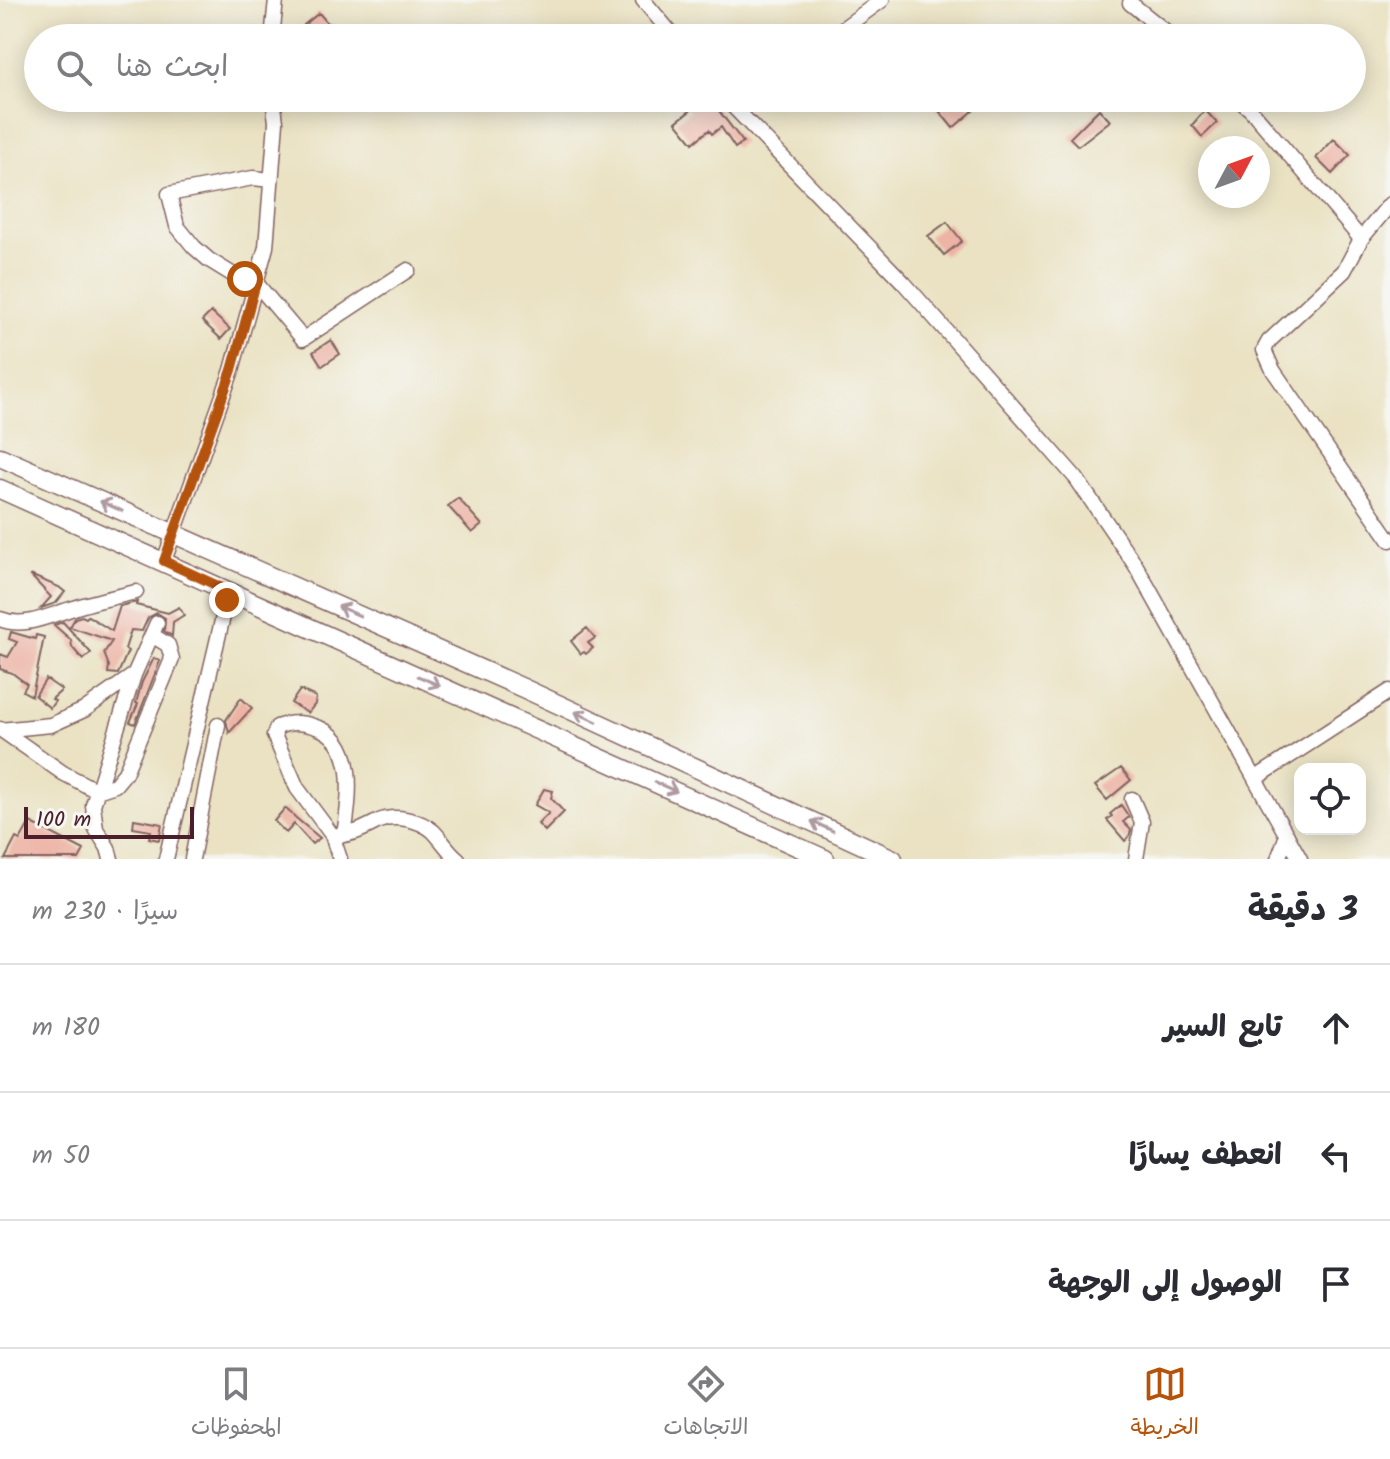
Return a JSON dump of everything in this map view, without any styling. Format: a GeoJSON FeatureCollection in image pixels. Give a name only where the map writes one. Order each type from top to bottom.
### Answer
{"type":"FeatureCollection","features":[{"type":"Feature","properties":{"kind":"main road"},"geometry":{"type":"LineString","coordinates":[[0,457],[523,688],[893,859]]}},
{"type":"Feature","properties":{"kind":"main road"},"geometry":{"type":"LineString","coordinates":[[0,489],[819,858]]}},
{"type":"Feature","properties":{"kind":"street"},"geometry":{"type":"LineString","coordinates":[[273,24],[276,0]]}},
{"type":"Feature","properties":{"kind":"street"},"geometry":{"type":"LineString","coordinates":[[643,0],[663,24]]}},
{"type":"Feature","properties":{"kind":"street"},"geometry":{"type":"LineString","coordinates":[[849,24],[882,0]]}},
{"type":"Feature","properties":{"kind":"street"},"geometry":{"type":"LineString","coordinates":[[1130,3],[1156,24]]}},
{"type":"Feature","properties":{"kind":"street"},"geometry":{"type":"LineString","coordinates":[[164,561],[232,370],[266,247],[275,112]]}},
{"type":"Feature","properties":{"kind":"street"},"geometry":{"type":"LineString","coordinates":[[743,112],[904,283],[1076,478],[1136,566],[1300,859]]}},
{"type":"Feature","properties":{"kind":"street"},"geometry":{"type":"LineString","coordinates":[[1253,112],[1361,239]]}},
{"type":"Feature","properties":{"kind":"street"},"geometry":{"type":"LineString","coordinates":[[271,180],[253,178],[169,194],[177,226],[194,247],[223,268],[256,283],[303,339],[408,270]]}},
{"type":"Feature","properties":{"kind":"street"},"geometry":{"type":"LineString","coordinates":[[1390,204],[1361,239],[1344,271],[1269,341],[1264,350],[1273,370],[1390,540]]}},
{"type":"Feature","properties":{"kind":"street"},"geometry":{"type":"LineString","coordinates":[[166,859],[229,591]]}},
{"type":"Feature","properties":{"kind":"street"},"geometry":{"type":"LineString","coordinates":[[0,619],[12,624],[43,619],[75,607],[136,592]]}},
{"type":"Feature","properties":{"kind":"street"},"geometry":{"type":"LineString","coordinates":[[0,730],[63,773],[97,791],[115,785],[125,773],[171,662],[171,648],[154,629],[134,675],[97,791],[93,805],[93,821],[111,859]]}},
{"type":"Feature","properties":{"kind":"street"},"geometry":{"type":"LineString","coordinates":[[0,730],[51,725],[84,710],[134,675]]}},
{"type":"Feature","properties":{"kind":"street"},"geometry":{"type":"LineString","coordinates":[[1256,778],[1390,691]]}},
{"type":"Feature","properties":{"kind":"street"},"geometry":{"type":"LineString","coordinates":[[338,835],[297,788],[274,735],[277,727],[296,722],[316,726],[329,732],[340,744],[348,779],[338,835],[340,859]]}},
{"type":"Feature","properties":{"kind":"street"},"geometry":{"type":"LineString","coordinates":[[192,859],[218,725]]}},
{"type":"Feature","properties":{"kind":"street"},"geometry":{"type":"LineString","coordinates":[[1132,799],[1142,822],[1136,859]]}},
{"type":"Feature","properties":{"kind":"street"},"geometry":{"type":"LineString","coordinates":[[338,835],[389,818],[411,821],[421,823],[433,832],[458,859]]}},
{"type":"Feature","properties":{"kind":"street"},"geometry":{"type":"LineString","coordinates":[[1278,859],[1287,835]]}},
{"type":"Feature","properties":{"kind":"building"},"geometry":{"type":"Polygon","coordinates":[[[319,13],[328,24],[305,24],[319,13]]]}},
{"type":"Feature","properties":{"kind":"building"},"geometry":{"type":"Polygon","coordinates":[[[689,112],[720,112],[743,142],[735,148],[721,127],[712,134],[709,130],[693,143],[676,122],[689,112]]]}},
{"type":"Feature","properties":{"kind":"building"},"geometry":{"type":"Polygon","coordinates":[[[940,112],[972,112],[953,128],[940,112]]]}},
{"type":"Feature","properties":{"kind":"building"},"geometry":{"type":"Polygon","coordinates":[[[1096,112],[1102,112],[1110,121],[1078,146],[1070,138],[1096,112]]]}},
{"type":"Feature","properties":{"kind":"building"},"geometry":{"type":"Polygon","coordinates":[[[1207,112],[1217,123],[1201,136],[1192,125],[1207,112]]]}},
{"type":"Feature","properties":{"kind":"building"},"geometry":{"type":"Polygon","coordinates":[[[1334,139],[1350,155],[1332,174],[1316,158],[1334,139]]]}},
{"type":"Feature","properties":{"kind":"building"},"geometry":{"type":"Polygon","coordinates":[[[947,222],[962,241],[944,255],[928,236],[947,222]]]}},
{"type":"Feature","properties":{"kind":"building"},"geometry":{"type":"Polygon","coordinates":[[[211,312],[230,329],[221,339],[202,321],[211,312]]]}},
{"type":"Feature","properties":{"kind":"building"},"geometry":{"type":"Polygon","coordinates":[[[331,340],[340,354],[322,366],[313,352],[331,340]]]}},
{"type":"Feature","properties":{"kind":"building"},"geometry":{"type":"Polygon","coordinates":[[[458,498],[482,525],[472,533],[448,506],[458,498]]]}},
{"type":"Feature","properties":{"kind":"building"},"geometry":{"type":"Polygon","coordinates":[[[30,575],[65,592],[56,603],[41,608],[51,597],[30,575]]]}},
{"type":"Feature","properties":{"kind":"building"},"geometry":{"type":"Polygon","coordinates":[[[137,602],[136,605],[168,613],[179,607],[184,615],[173,622],[172,636],[164,631],[165,618],[157,613],[148,618],[142,631],[131,630],[125,649],[128,651],[118,674],[108,673],[104,653],[112,641],[70,627],[75,618],[88,616],[112,631],[120,606],[137,602]]]}},
{"type":"Feature","properties":{"kind":"building"},"geometry":{"type":"Polygon","coordinates":[[[63,622],[91,653],[83,660],[72,647],[71,640],[54,625],[63,622]]]}},
{"type":"Feature","properties":{"kind":"building"},"geometry":{"type":"Polygon","coordinates":[[[587,628],[595,638],[588,643],[593,648],[581,654],[571,641],[587,628]]]}},
{"type":"Feature","properties":{"kind":"building"},"geometry":{"type":"Polygon","coordinates":[[[11,632],[35,639],[36,635],[44,637],[32,696],[23,691],[27,684],[0,669],[0,654],[8,657],[17,642],[9,639],[11,632]]]}},
{"type":"Feature","properties":{"kind":"building"},"geometry":{"type":"Polygon","coordinates":[[[154,658],[160,661],[135,724],[130,722],[138,704],[142,682],[154,658]]]}},
{"type":"Feature","properties":{"kind":"building"},"geometry":{"type":"Polygon","coordinates":[[[46,679],[62,690],[52,699],[55,701],[50,708],[35,696],[46,679]]]}},
{"type":"Feature","properties":{"kind":"building"},"geometry":{"type":"Polygon","coordinates":[[[300,690],[316,697],[308,713],[291,703],[300,690]]]}},
{"type":"Feature","properties":{"kind":"building"},"geometry":{"type":"Polygon","coordinates":[[[241,698],[252,708],[229,733],[226,720],[241,698]]]}},
{"type":"Feature","properties":{"kind":"building"},"geometry":{"type":"Polygon","coordinates":[[[1121,768],[1131,780],[1107,800],[1095,786],[1121,768]]]}},
{"type":"Feature","properties":{"kind":"building"},"geometry":{"type":"Polygon","coordinates":[[[544,789],[553,791],[551,798],[564,812],[545,831],[538,824],[549,813],[535,805],[544,789]]]}},
{"type":"Feature","properties":{"kind":"building"},"geometry":{"type":"Polygon","coordinates":[[[1121,805],[1129,817],[1123,822],[1131,830],[1125,841],[1107,820],[1121,805]]]}},
{"type":"Feature","properties":{"kind":"building"},"geometry":{"type":"Polygon","coordinates":[[[285,808],[320,838],[312,844],[294,824],[286,833],[274,821],[285,808]]]}},
{"type":"Feature","properties":{"kind":"building"},"geometry":{"type":"Polygon","coordinates":[[[134,819],[162,824],[159,840],[149,838],[151,831],[133,828],[134,819]]]}},
{"type":"Feature","properties":{"kind":"building"},"geometry":{"type":"Polygon","coordinates":[[[30,822],[84,850],[79,859],[5,859],[16,838],[20,840],[30,822]]]}},
{"type":"Feature","properties":{"kind":"route"},"geometry":{"type":"LineString","coordinates":[[227,600],[229,591],[164,561],[232,370],[256,283],[245,279]]}}]}
